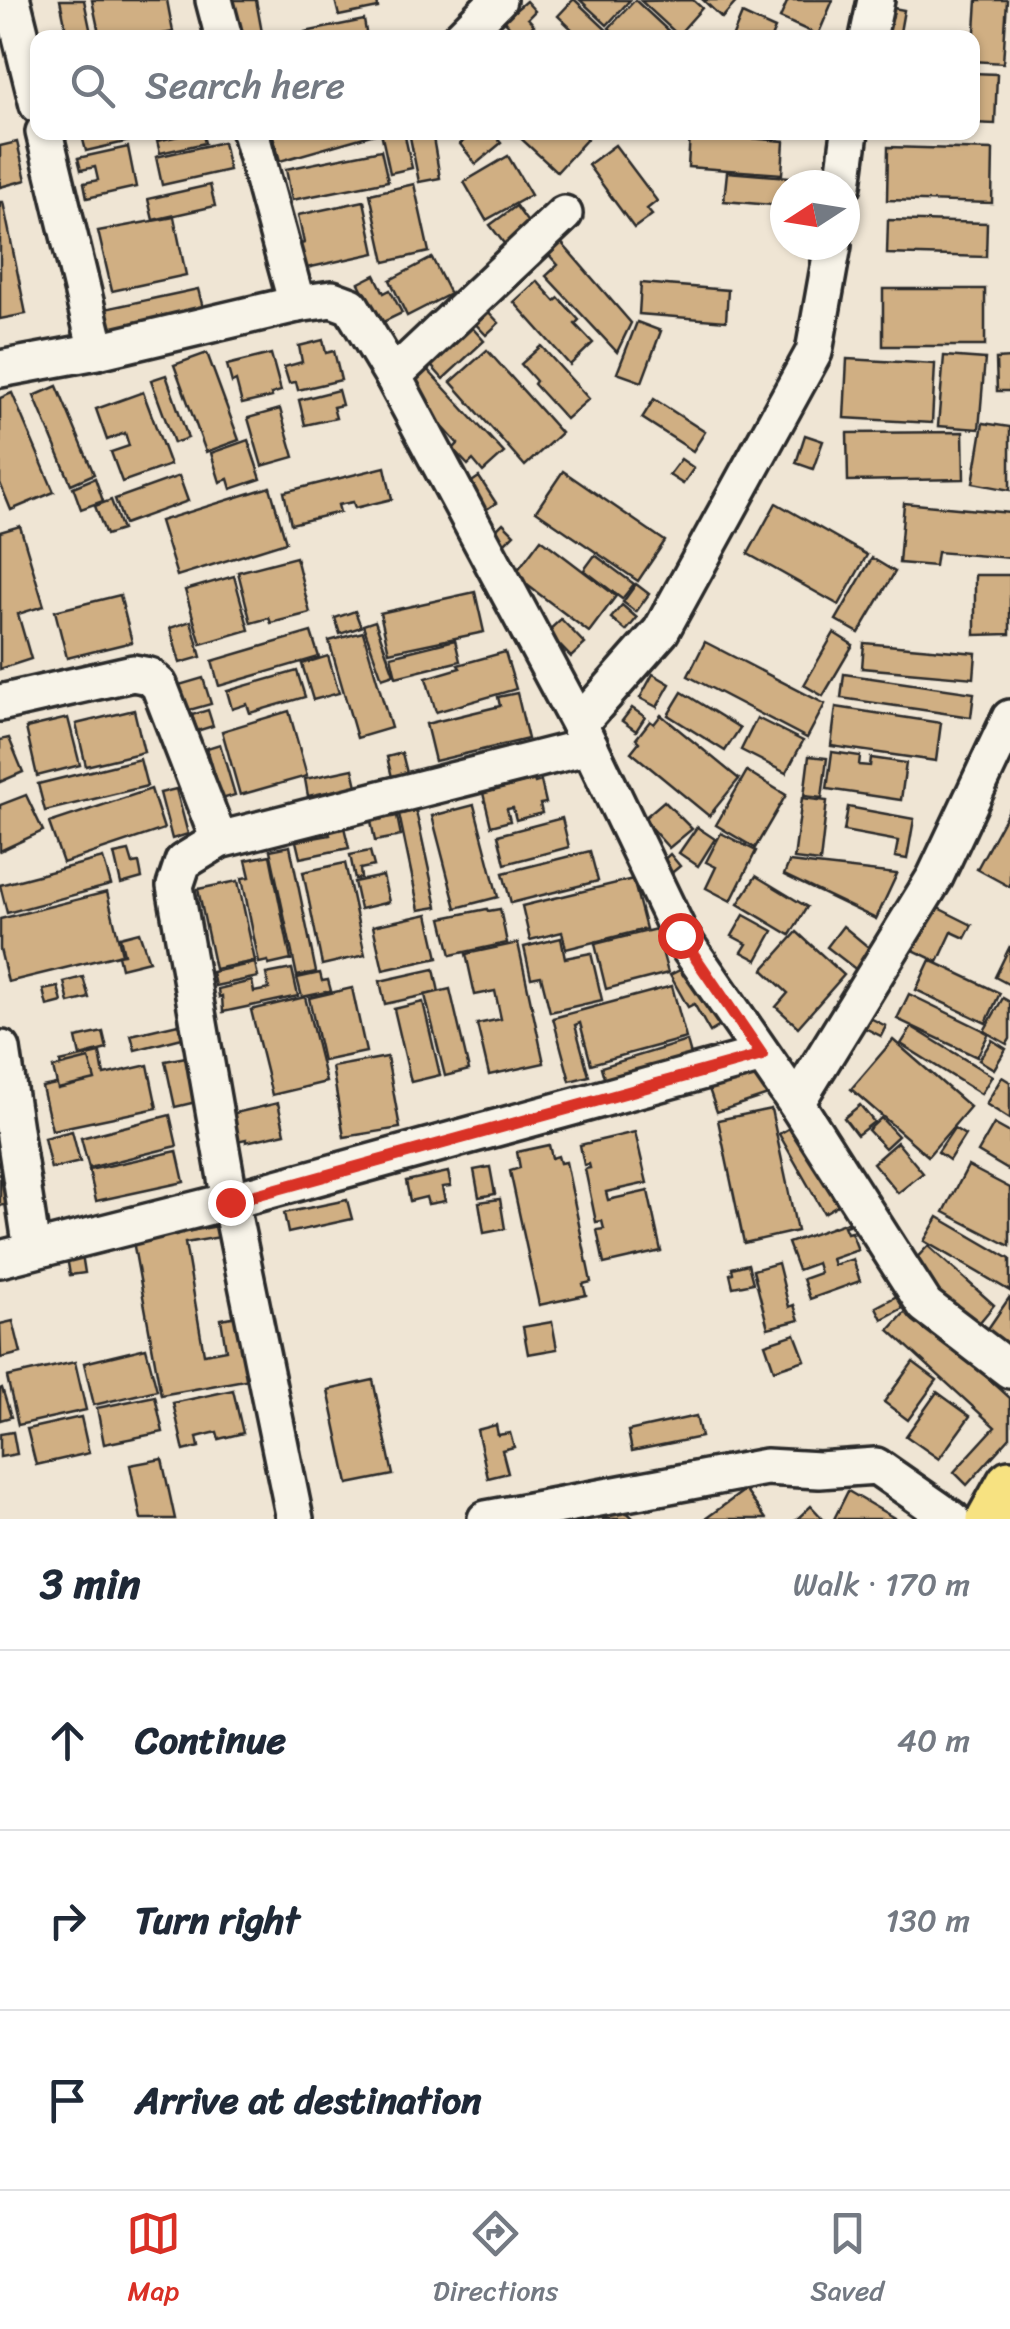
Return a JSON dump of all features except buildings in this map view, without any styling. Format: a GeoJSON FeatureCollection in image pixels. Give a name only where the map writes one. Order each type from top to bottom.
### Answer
{"type":"FeatureCollection","features":[{"type":"Feature","properties":{"kind":"main road"},"geometry":{"type":"LineString","coordinates":[[990,1519],[1010,1483]]}},
{"type":"Feature","properties":{"kind":"street"},"geometry":{"type":"LineString","coordinates":[[12,0],[30,73]]}},
{"type":"Feature","properties":{"kind":"street"},"geometry":{"type":"LineString","coordinates":[[214,0],[222,30]]}},
{"type":"Feature","properties":{"kind":"street"},"geometry":{"type":"LineString","coordinates":[[468,30],[498,0]]}},
{"type":"Feature","properties":{"kind":"street"},"geometry":{"type":"LineString","coordinates":[[870,30],[876,0]]}},
{"type":"Feature","properties":{"kind":"street"},"geometry":{"type":"LineString","coordinates":[[46,140],[97,350]]}},
{"type":"Feature","properties":{"kind":"street"},"geometry":{"type":"LineString","coordinates":[[252,140],[298,304]]}},
{"type":"Feature","properties":{"kind":"street"},"geometry":{"type":"LineString","coordinates":[[844,170],[849,140]]}},
{"type":"Feature","properties":{"kind":"street"},"geometry":{"type":"LineString","coordinates":[[393,376],[564,214]]}},
{"type":"Feature","properties":{"kind":"street"},"geometry":{"type":"LineString","coordinates":[[295,1519],[230,1202],[175,886],[182,862],[219,840],[584,735],[660,631],[814,352],[830,260]]}},
{"type":"Feature","properties":{"kind":"street"},"geometry":{"type":"LineString","coordinates":[[0,369],[298,304],[332,299],[351,306],[393,376],[584,735],[680,935],[796,1103],[925,1305],[1010,1370]]}},
{"type":"Feature","properties":{"kind":"street"},"geometry":{"type":"LineString","coordinates":[[0,703],[133,673],[149,676],[159,686],[219,840]]}},
{"type":"Feature","properties":{"kind":"street"},"geometry":{"type":"LineString","coordinates":[[796,1103],[934,877],[1010,718]]}},
{"type":"Feature","properties":{"kind":"street"},"geometry":{"type":"LineString","coordinates":[[2,1049],[16,1254],[230,1202],[762,1055]]}},
{"type":"Feature","properties":{"kind":"street"},"geometry":{"type":"LineString","coordinates":[[486,1519],[766,1467],[819,1470],[876,1466],[952,1519]]}},
{"type":"Feature","properties":{"kind":"route"},"geometry":{"type":"LineString","coordinates":[[230,1202],[762,1055],[680,935]]}}]}
